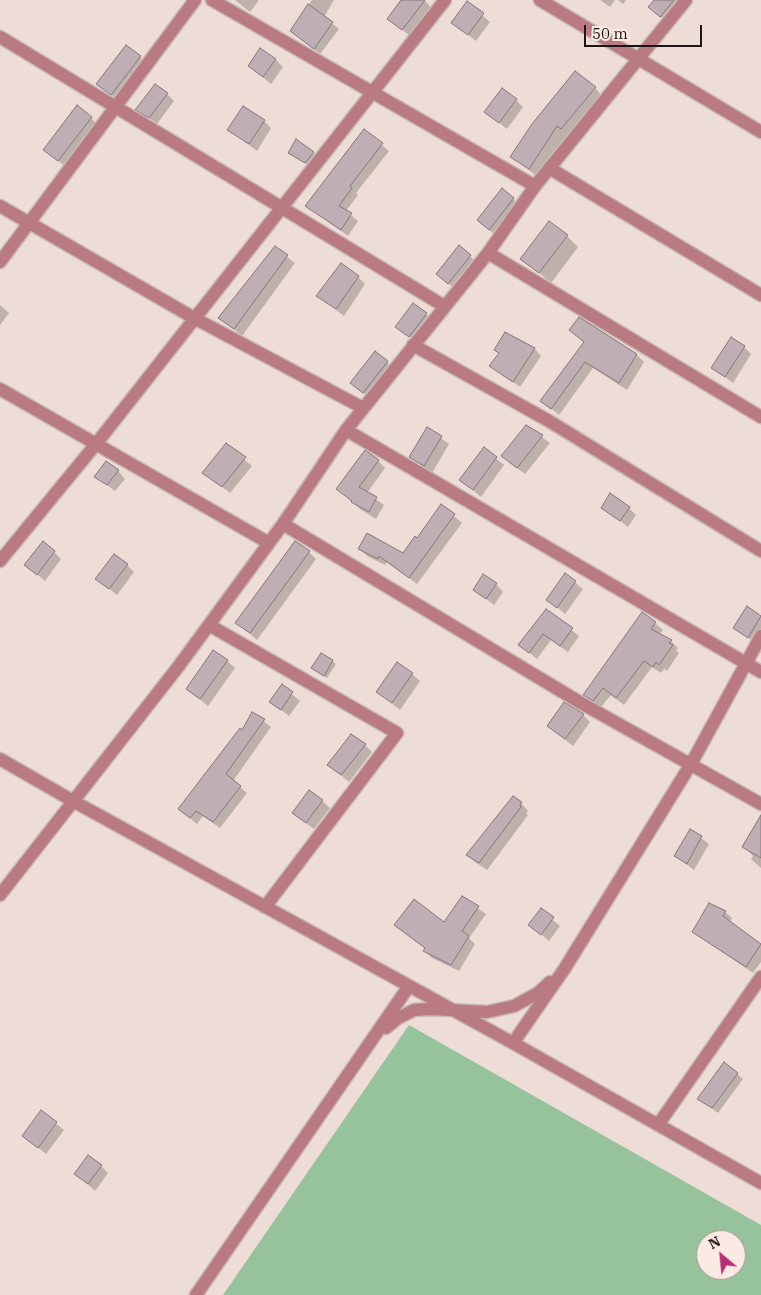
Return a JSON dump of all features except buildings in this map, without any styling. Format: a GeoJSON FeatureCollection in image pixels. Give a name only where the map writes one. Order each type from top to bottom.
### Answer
{"type":"FeatureCollection","features":[{"type":"Feature","properties":{"kind":"street"},"geometry":{"type":"LineString","coordinates":[[0,262],[195,0]]}},
{"type":"Feature","properties":{"kind":"street"},"geometry":{"type":"LineString","coordinates":[[212,0],[535,186]]}},
{"type":"Feature","properties":{"kind":"street"},"geometry":{"type":"LineString","coordinates":[[0,561],[96,444],[444,0]]}},
{"type":"Feature","properties":{"kind":"street"},"geometry":{"type":"LineString","coordinates":[[540,0],[761,132]]}},
{"type":"Feature","properties":{"kind":"street"},"geometry":{"type":"LineString","coordinates":[[0,895],[209,625],[283,524],[346,430],[488,253],[549,168],[640,60],[686,0]]}},
{"type":"Feature","properties":{"kind":"street"},"geometry":{"type":"LineString","coordinates":[[0,37],[444,306]]}},
{"type":"Feature","properties":{"kind":"street"},"geometry":{"type":"LineString","coordinates":[[549,168],[761,295]]}},
{"type":"Feature","properties":{"kind":"street"},"geometry":{"type":"LineString","coordinates":[[0,206],[194,318],[364,408]]}},
{"type":"Feature","properties":{"kind":"street"},"geometry":{"type":"LineString","coordinates":[[488,253],[761,417]]}},
{"type":"Feature","properties":{"kind":"street"},"geometry":{"type":"LineString","coordinates":[[413,345],[549,421],[761,551]]}},
{"type":"Feature","properties":{"kind":"street"},"geometry":{"type":"LineString","coordinates":[[0,389],[269,543]]}},
{"type":"Feature","properties":{"kind":"street"},"geometry":{"type":"LineString","coordinates":[[346,430],[761,672]]}},
{"type":"Feature","properties":{"kind":"street"},"geometry":{"type":"LineString","coordinates":[[283,524],[581,703],[761,804]]}},
{"type":"Feature","properties":{"kind":"street"},"geometry":{"type":"LineString","coordinates":[[209,625],[397,733],[265,907]]}},
{"type":"Feature","properties":{"kind":"street"},"geometry":{"type":"LineString","coordinates":[[513,1043],[565,968],[691,764],[761,636]]}},
{"type":"Feature","properties":{"kind":"street"},"geometry":{"type":"LineString","coordinates":[[0,759],[265,907],[453,1009],[761,1183]]}},
{"type":"Feature","properties":{"kind":"street"},"geometry":{"type":"LineString","coordinates":[[374,1037],[398,1018],[414,1010],[453,1009],[487,1012],[514,1006],[538,993],[565,968]]}},
{"type":"Feature","properties":{"kind":"street"},"geometry":{"type":"LineString","coordinates":[[658,1125],[761,977]]}},
{"type":"Feature","properties":{"kind":"street"},"geometry":{"type":"LineString","coordinates":[[196,1295],[409,986]]}},
{"type":"Feature","properties":{"kind":"green space"},"geometry":{"type":"Polygon","coordinates":[[[409,1025],[761,1225],[761,1295],[223,1295],[409,1025]]]}}]}
